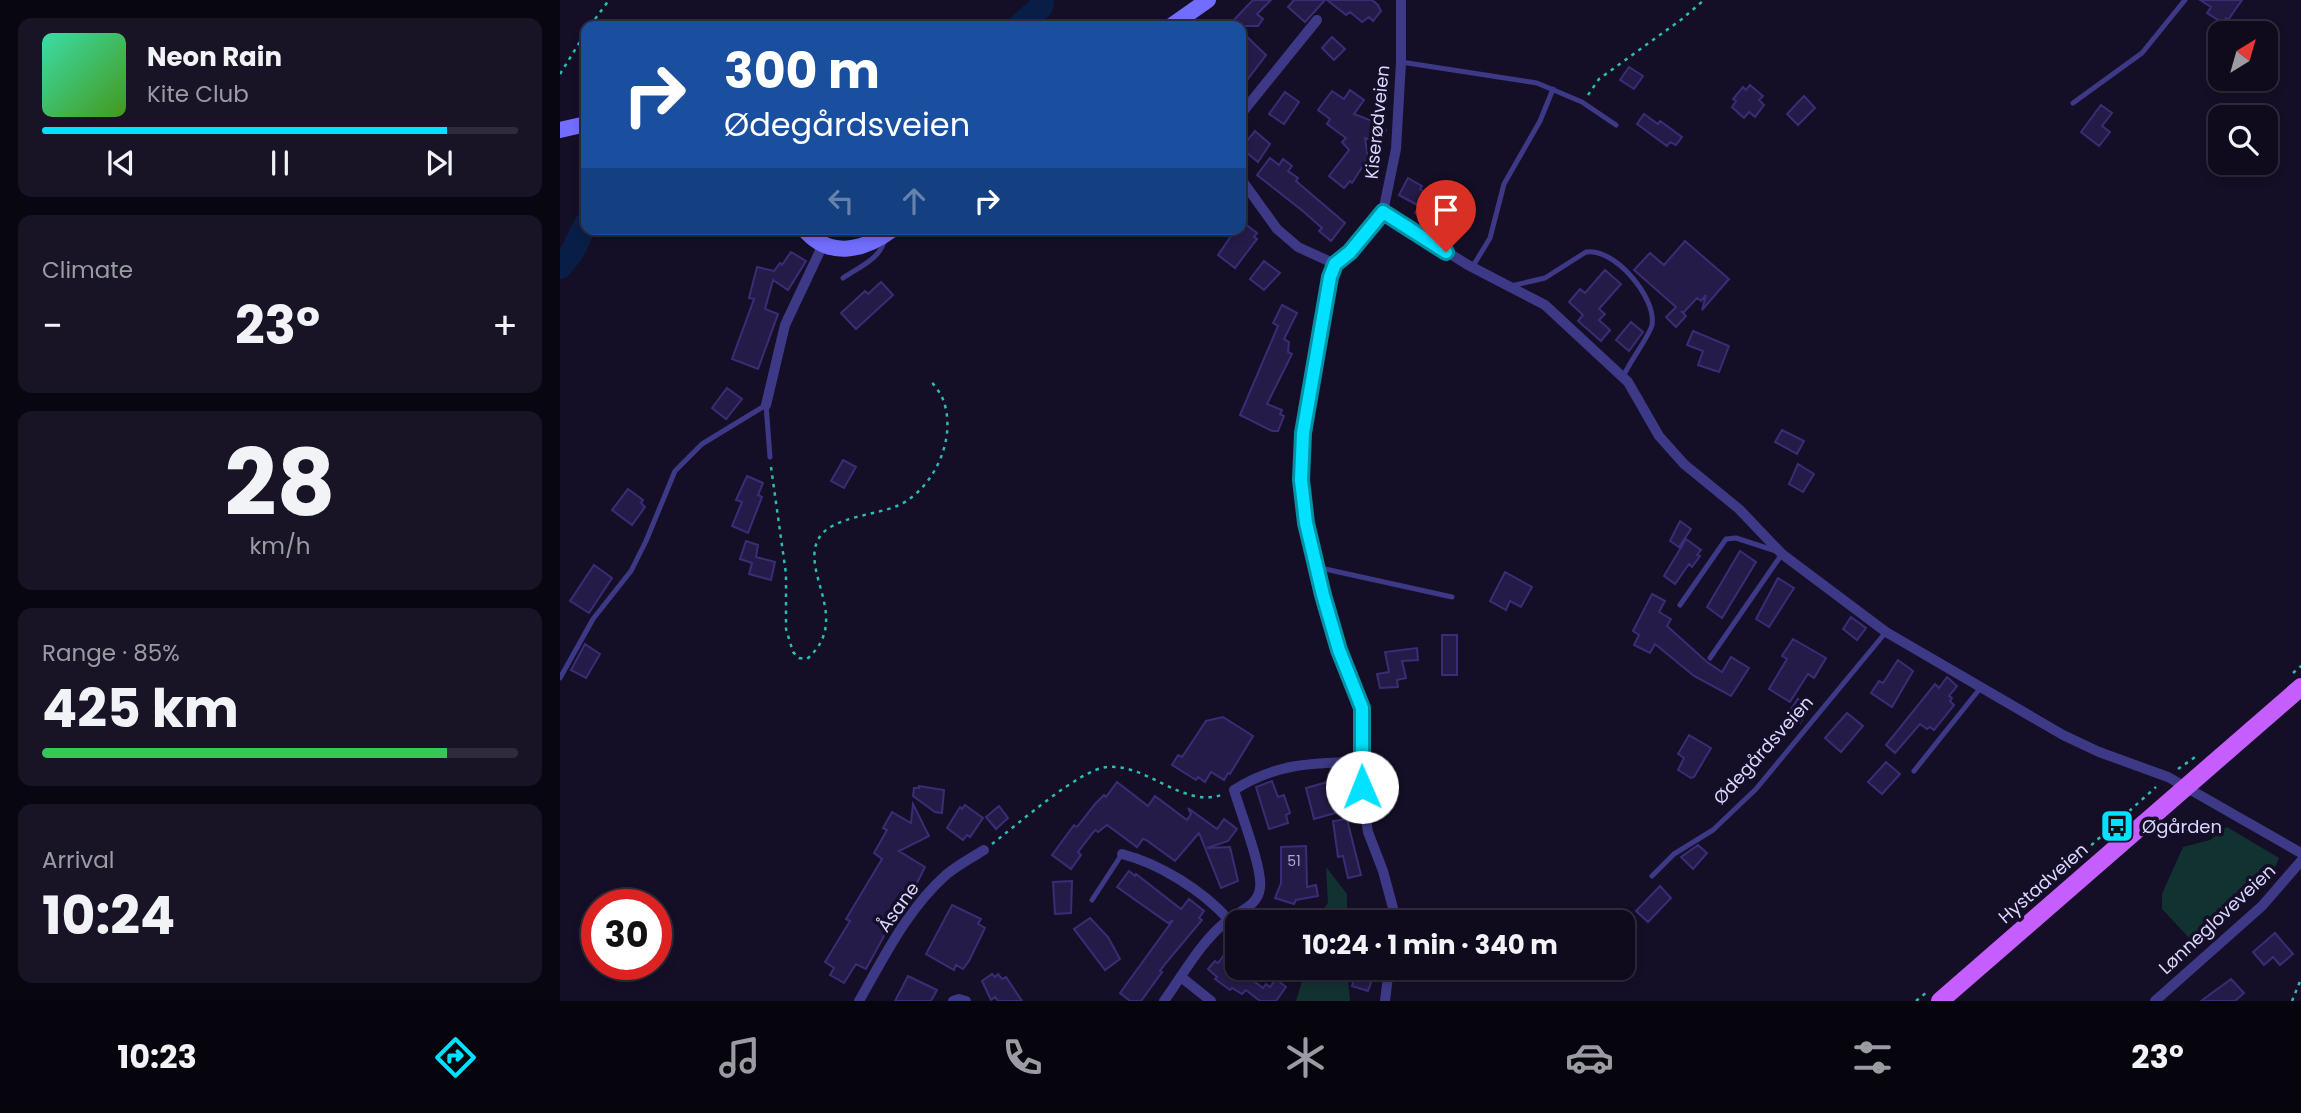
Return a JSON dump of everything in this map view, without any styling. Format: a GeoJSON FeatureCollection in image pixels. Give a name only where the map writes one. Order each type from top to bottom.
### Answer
{"type":"FeatureCollection","features":[{"type":"Feature","properties":{"kind":"main road"},"geometry":{"type":"LineString","coordinates":[[1178,21],[1208,0]]}},
{"type":"Feature","properties":{"kind":"main road"},"geometry":{"type":"LineString","coordinates":[[560,130],[581,125]]}},
{"type":"Feature","properties":{"kind":"main road"},"geometry":{"type":"LineString","coordinates":[[811,235],[821,244],[849,250],[866,246],[885,235]]}},
{"type":"Feature","properties":{"kind":"main road","name":"Hystadveien"},"geometry":{"type":"LineString","coordinates":[[1933,996],[2185,786],[2296,681]]}},
{"type":"Feature","properties":{"kind":"street","name":"Kiserødveien"},"geometry":{"type":"LineString","coordinates":[[1335,264],[1350,252],[1383,212],[1396,149],[1402,62],[1401,0]]}},
{"type":"Feature","properties":{"kind":"street"},"geometry":{"type":"LineString","coordinates":[[1246,108],[1317,20]]}},
{"type":"Feature","properties":{"kind":"street"},"geometry":{"type":"LineString","coordinates":[[1246,185],[1278,229],[1298,247],[1335,264],[1318,334],[1303,433],[1301,480],[1306,523],[1316,567],[1339,650],[1362,708],[1363,802],[1368,832],[1383,871],[1393,910]]}},
{"type":"Feature","properties":{"kind":"street"},"geometry":{"type":"LineString","coordinates":[[1383,212],[1472,267],[1545,305],[1622,378],[1671,450],[1739,509],[1781,552],[1886,632],[2080,744],[2168,777],[2301,853]]}},
{"type":"Feature","properties":{"kind":"street"},"geometry":{"type":"LineString","coordinates":[[766,405],[785,326],[821,244]]}},
{"type":"Feature","properties":{"kind":"street"},"geometry":{"type":"LineString","coordinates":[[1243,910],[1252,905],[1260,888],[1234,790],[1261,774],[1276,769],[1361,762]]}},
{"type":"Feature","properties":{"kind":"street","name":"Åsane"},"geometry":{"type":"LineString","coordinates":[[859,1001],[905,923],[933,887],[956,867],[984,850]]}},
{"type":"Feature","properties":{"kind":"street"},"geometry":{"type":"LineString","coordinates":[[1122,854],[1181,881],[1225,916]]}},
{"type":"Feature","properties":{"kind":"street","name":"Lønnegloveveien"},"geometry":{"type":"LineString","coordinates":[[2155,1001],[2262,906],[2301,861]]}},
{"type":"Feature","properties":{"kind":"street"},"geometry":{"type":"LineString","coordinates":[[1164,1001],[1211,936],[1225,922]]}},
{"type":"Feature","properties":{"kind":"street"},"geometry":{"type":"LineString","coordinates":[[1181,977],[1212,1001]]}},
{"type":"Feature","properties":{"kind":"street"},"geometry":{"type":"LineString","coordinates":[[1385,1001],[1388,980]]}},
{"type":"Feature","properties":{"kind":"street"},"geometry":{"type":"LineString","coordinates":[[953,1001],[966,1001]]}},
{"type":"Feature","properties":{"kind":"lane"},"geometry":{"type":"LineString","coordinates":[[2073,103],[2142,53],[2185,0]]}},
{"type":"Feature","properties":{"kind":"lane"},"geometry":{"type":"LineString","coordinates":[[1402,62],[1536,83],[1582,102],[1616,125]]}},
{"type":"Feature","properties":{"kind":"lane"},"geometry":{"type":"LineString","coordinates":[[1472,267],[1490,238],[1504,184],[1540,121],[1553,89]]}},
{"type":"Feature","properties":{"kind":"lane"},"geometry":{"type":"LineString","coordinates":[[843,278],[883,249],[889,235]]}},
{"type":"Feature","properties":{"kind":"lane"},"geometry":{"type":"LineString","coordinates":[[1511,286],[1545,278],[1586,252],[1608,255],[1645,295],[1653,316],[1650,331],[1633,354],[1622,378]]}},
{"type":"Feature","properties":{"kind":"lane"},"geometry":{"type":"LineString","coordinates":[[560,678],[593,619],[631,571],[675,471],[702,444],[766,405],[770,457]]}},
{"type":"Feature","properties":{"kind":"lane"},"geometry":{"type":"LineString","coordinates":[[1680,605],[1726,538],[1737,538],[1781,552],[1710,658]]}},
{"type":"Feature","properties":{"kind":"lane"},"geometry":{"type":"LineString","coordinates":[[1316,567],[1433,595],[1452,597]]}},
{"type":"Feature","properties":{"kind":"lane","name":"Ødegårdsveien"},"geometry":{"type":"LineString","coordinates":[[1652,876],[1674,854],[1713,830],[1756,789],[1886,632]]}},
{"type":"Feature","properties":{"kind":"lane"},"geometry":{"type":"LineString","coordinates":[[1914,771],[1982,686]]}},
{"type":"Feature","properties":{"kind":"lane"},"geometry":{"type":"LineString","coordinates":[[1092,901],[1122,854]]}},
{"type":"Feature","properties":{"kind":"path"},"geometry":{"type":"LineString","coordinates":[[593,21],[608,0]]}},
{"type":"Feature","properties":{"kind":"path"},"geometry":{"type":"LineString","coordinates":[[1582,102],[1600,79],[1704,0]]}},
{"type":"Feature","properties":{"kind":"path"},"geometry":{"type":"LineString","coordinates":[[560,74],[581,40]]}},
{"type":"Feature","properties":{"kind":"path"},"geometry":{"type":"LineString","coordinates":[[770,457],[786,574],[786,629],[793,652],[799,658],[807,659],[819,647],[826,620],[815,552],[819,537],[833,525],[899,506],[921,491],[946,447],[946,416],[942,398],[930,380]]}},
{"type":"Feature","properties":{"kind":"path"},"geometry":{"type":"LineString","coordinates":[[2296,681],[2301,666]]}},
{"type":"Feature","properties":{"kind":"path"},"geometry":{"type":"LineString","coordinates":[[2040,892],[2168,777],[2201,752]]}},
{"type":"Feature","properties":{"kind":"path"},"geometry":{"type":"LineString","coordinates":[[984,850],[1084,775],[1106,767],[1129,769],[1203,797],[1220,796],[1234,790]]}},
{"type":"Feature","properties":{"kind":"path"},"geometry":{"type":"LineString","coordinates":[[2292,1001],[2301,979]]}},
{"type":"Feature","properties":{"kind":"path"},"geometry":{"type":"LineString","coordinates":[[1916,1001],[1933,996]]}},
{"type":"Feature","properties":{"kind":"green space"},"geometry":{"type":"Polygon","coordinates":[[[2227,827],[2279,858],[2270,879],[2191,940],[2162,909],[2162,894],[2183,847],[2210,840],[2227,827]]]}},
{"type":"Feature","properties":{"kind":"green space"},"geometry":{"type":"Polygon","coordinates":[[[1326,867],[1347,894],[1347,910],[1323,910],[1328,903],[1326,867]]]}},
{"type":"Feature","properties":{"kind":"green space"},"geometry":{"type":"Polygon","coordinates":[[[1302,980],[1348,980],[1350,1001],[1296,1001],[1302,980]]]}},
{"type":"Feature","properties":{"kind":"building"},"geometry":{"type":"Polygon","coordinates":[[[1253,0],[1271,0],[1257,14],[1263,19],[1258,26],[1246,26],[1246,21],[1233,21],[1253,0]]]}},
{"type":"Feature","properties":{"kind":"building"},"geometry":{"type":"Polygon","coordinates":[[[1294,0],[1325,0],[1305,22],[1288,7],[1294,0]]]}},
{"type":"Feature","properties":{"kind":"building"},"geometry":{"type":"Polygon","coordinates":[[[1327,0],[1372,0],[1381,11],[1373,21],[1369,17],[1362,22],[1350,12],[1346,15],[1327,0]]]}},
{"type":"Feature","properties":{"kind":"building"},"geometry":{"type":"Polygon","coordinates":[[[2200,0],[2242,0],[2228,20],[2226,18],[2224,21],[2207,13],[2211,7],[2200,0]]]}},
{"type":"Feature","properties":{"kind":"building"},"geometry":{"type":"Polygon","coordinates":[[[1246,36],[1266,55],[1246,81],[1246,36]]]}},
{"type":"Feature","properties":{"kind":"building"},"geometry":{"type":"Polygon","coordinates":[[[1332,37],[1345,49],[1334,60],[1322,48],[1332,37]]]}},
{"type":"Feature","properties":{"kind":"building"},"geometry":{"type":"Polygon","coordinates":[[[1629,67],[1643,76],[1634,89],[1620,80],[1629,67]]]}},
{"type":"Feature","properties":{"kind":"building"},"geometry":{"type":"Polygon","coordinates":[[[1750,85],[1763,96],[1759,100],[1764,105],[1755,117],[1749,112],[1744,118],[1732,107],[1736,101],[1733,99],[1743,87],[1746,90],[1750,85]]]}},
{"type":"Feature","properties":{"kind":"building"},"geometry":{"type":"Polygon","coordinates":[[[1350,90],[1364,100],[1354,114],[1375,122],[1373,126],[1386,130],[1381,144],[1365,138],[1368,158],[1352,183],[1350,181],[1344,188],[1329,176],[1349,150],[1342,142],[1346,138],[1327,124],[1330,119],[1318,110],[1332,91],[1344,99],[1350,90]]]}},
{"type":"Feature","properties":{"kind":"building"},"geometry":{"type":"Polygon","coordinates":[[[1285,92],[1299,102],[1284,124],[1269,114],[1285,92]]]}},
{"type":"Feature","properties":{"kind":"building"},"geometry":{"type":"Polygon","coordinates":[[[1804,96],[1815,108],[1798,125],[1787,114],[1804,96]]]}},
{"type":"Feature","properties":{"kind":"building"},"geometry":{"type":"Polygon","coordinates":[[[2101,105],[2112,113],[2102,126],[2110,132],[2099,146],[2081,132],[2101,105]]]}},
{"type":"Feature","properties":{"kind":"building"},"geometry":{"type":"Polygon","coordinates":[[[1644,114],[1658,124],[1660,121],[1682,137],[1676,145],[1670,142],[1667,146],[1637,124],[1644,114]]]}},
{"type":"Feature","properties":{"kind":"building"},"geometry":{"type":"Polygon","coordinates":[[[1255,131],[1270,144],[1258,162],[1246,152],[1246,142],[1255,131]]]}},
{"type":"Feature","properties":{"kind":"building"},"geometry":{"type":"Polygon","coordinates":[[[1270,158],[1279,165],[1283,159],[1292,166],[1288,171],[1298,178],[1296,181],[1345,223],[1331,241],[1319,231],[1322,228],[1257,175],[1270,158]]]}},
{"type":"Feature","properties":{"kind":"building"},"geometry":{"type":"Polygon","coordinates":[[[1408,178],[1422,186],[1420,189],[1457,210],[1442,229],[1415,213],[1419,206],[1399,195],[1408,178]]]}},
{"type":"Feature","properties":{"kind":"building"},"geometry":{"type":"Polygon","coordinates":[[[1246,225],[1257,233],[1254,237],[1257,239],[1235,268],[1218,255],[1232,235],[1246,235],[1246,225]]]}},
{"type":"Feature","properties":{"kind":"building"},"geometry":{"type":"Polygon","coordinates":[[[1685,241],[1729,279],[1702,310],[1706,295],[1701,301],[1697,298],[1683,313],[1686,316],[1676,327],[1666,317],[1676,307],[1634,270],[1650,253],[1664,265],[1685,241]]]}},
{"type":"Feature","properties":{"kind":"building"},"geometry":{"type":"Polygon","coordinates":[[[791,252],[806,261],[788,290],[773,280],[765,309],[778,314],[758,369],[732,359],[754,299],[749,298],[757,267],[774,271],[791,252]]]}},
{"type":"Feature","properties":{"kind":"building"},"geometry":{"type":"Polygon","coordinates":[[[1264,261],[1280,273],[1264,290],[1250,279],[1264,261]]]}},
{"type":"Feature","properties":{"kind":"building"},"geometry":{"type":"Polygon","coordinates":[[[1605,270],[1621,284],[1599,309],[1605,314],[1599,320],[1610,330],[1601,341],[1578,321],[1583,315],[1569,302],[1580,289],[1585,293],[1605,270]]]}},
{"type":"Feature","properties":{"kind":"building"},"geometry":{"type":"Polygon","coordinates":[[[881,282],[893,295],[856,329],[841,313],[865,291],[868,294],[881,282]]]}},
{"type":"Feature","properties":{"kind":"building"},"geometry":{"type":"Polygon","coordinates":[[[1282,305],[1297,313],[1284,339],[1289,342],[1288,352],[1292,354],[1267,404],[1282,410],[1280,414],[1284,416],[1278,431],[1272,431],[1240,415],[1278,326],[1273,323],[1282,305]]]}},
{"type":"Feature","properties":{"kind":"building"},"geometry":{"type":"Polygon","coordinates":[[[1631,322],[1643,332],[1629,351],[1616,340],[1631,322]]]}},
{"type":"Feature","properties":{"kind":"building"},"geometry":{"type":"Polygon","coordinates":[[[1693,331],[1729,346],[1719,372],[1698,365],[1703,351],[1687,345],[1693,331]]]}},
{"type":"Feature","properties":{"kind":"building"},"geometry":{"type":"Polygon","coordinates":[[[727,388],[742,399],[726,419],[712,408],[727,388]]]}},
{"type":"Feature","properties":{"kind":"building"},"geometry":{"type":"Polygon","coordinates":[[[1782,430],[1804,441],[1797,454],[1775,442],[1782,430]]]}},
{"type":"Feature","properties":{"kind":"building"},"geometry":{"type":"Polygon","coordinates":[[[843,460],[856,467],[844,488],[831,481],[843,460]]]}},
{"type":"Feature","properties":{"kind":"building"},"geometry":{"type":"Polygon","coordinates":[[[1798,464],[1814,474],[1803,492],[1789,484],[1798,464]]]}},
{"type":"Feature","properties":{"kind":"building"},"geometry":{"type":"Polygon","coordinates":[[[747,476],[763,483],[758,495],[762,497],[748,533],[732,526],[742,502],[736,500],[747,476]]]}},
{"type":"Feature","properties":{"kind":"building"},"geometry":{"type":"Polygon","coordinates":[[[628,489],[643,500],[641,503],[645,507],[632,525],[612,510],[628,489]]]}},
{"type":"Feature","properties":{"kind":"building"},"geometry":{"type":"Polygon","coordinates":[[[1680,521],[1691,529],[1679,547],[1670,541],[1680,521]]]}},
{"type":"Feature","properties":{"kind":"building"},"geometry":{"type":"Polygon","coordinates":[[[1686,539],[1701,550],[1697,555],[1700,556],[1692,567],[1689,564],[1675,584],[1664,576],[1686,539]]]}},
{"type":"Feature","properties":{"kind":"building"},"geometry":{"type":"Polygon","coordinates":[[[746,541],[758,545],[756,557],[775,562],[771,580],[749,574],[752,563],[740,559],[746,541]]]}},
{"type":"Feature","properties":{"kind":"building"},"geometry":{"type":"Polygon","coordinates":[[[1740,551],[1756,562],[1722,618],[1707,607],[1740,551]]]}},
{"type":"Feature","properties":{"kind":"building"},"geometry":{"type":"Polygon","coordinates":[[[594,565],[612,578],[589,613],[570,601],[594,565]]]}},
{"type":"Feature","properties":{"kind":"building"},"geometry":{"type":"Polygon","coordinates":[[[1505,572],[1532,587],[1521,607],[1510,601],[1506,610],[1490,601],[1505,572]]]}},
{"type":"Feature","properties":{"kind":"building"},"geometry":{"type":"Polygon","coordinates":[[[1778,578],[1794,588],[1769,627],[1756,619],[1778,578]]]}},
{"type":"Feature","properties":{"kind":"building"},"geometry":{"type":"Polygon","coordinates":[[[1652,594],[1665,601],[1659,612],[1671,619],[1667,626],[1707,662],[1722,672],[1731,657],[1749,668],[1731,696],[1694,676],[1655,644],[1650,653],[1634,645],[1639,635],[1633,631],[1652,594]]]}},
{"type":"Feature","properties":{"kind":"building"},"geometry":{"type":"Polygon","coordinates":[[[1851,617],[1866,628],[1857,640],[1843,629],[1851,617]]]}},
{"type":"Feature","properties":{"kind":"building"},"geometry":{"type":"Polygon","coordinates":[[[1442,635],[1457,635],[1457,675],[1442,675],[1442,635]]]}},
{"type":"Feature","properties":{"kind":"building"},"geometry":{"type":"Polygon","coordinates":[[[1793,639],[1826,658],[1814,678],[1808,674],[1790,702],[1769,689],[1787,659],[1782,656],[1793,639]]]}},
{"type":"Feature","properties":{"kind":"building"},"geometry":{"type":"Polygon","coordinates":[[[585,644],[600,654],[586,678],[571,670],[585,644]]]}},
{"type":"Feature","properties":{"kind":"building"},"geometry":{"type":"Polygon","coordinates":[[[1417,648],[1418,660],[1402,661],[1406,678],[1397,680],[1398,687],[1380,688],[1377,674],[1389,672],[1385,652],[1417,648]]]}},
{"type":"Feature","properties":{"kind":"building"},"geometry":{"type":"Polygon","coordinates":[[[1898,660],[1913,671],[1892,707],[1871,693],[1879,681],[1883,683],[1898,660]]]}},
{"type":"Feature","properties":{"kind":"building"},"geometry":{"type":"Polygon","coordinates":[[[1947,677],[1957,686],[1949,696],[1954,705],[1934,730],[1920,724],[1895,753],[1886,745],[1935,684],[1939,688],[1947,677]]]}},
{"type":"Feature","properties":{"kind":"building"},"geometry":{"type":"Polygon","coordinates":[[[1798,699],[1810,707],[1800,723],[1790,716],[1792,713],[1789,712],[1798,699]]]}},
{"type":"Feature","properties":{"kind":"building"},"geometry":{"type":"Polygon","coordinates":[[[1847,713],[1863,726],[1841,752],[1825,738],[1847,713]]]}},
{"type":"Feature","properties":{"kind":"building"},"geometry":{"type":"Polygon","coordinates":[[[1223,717],[1253,736],[1224,780],[1211,772],[1205,782],[1198,777],[1196,780],[1172,765],[1178,755],[1182,757],[1206,721],[1223,717]]]}},
{"type":"Feature","properties":{"kind":"building"},"geometry":{"type":"Polygon","coordinates":[[[1689,735],[1711,748],[1691,778],[1678,770],[1684,758],[1678,754],[1689,735]]]}},
{"type":"Feature","properties":{"kind":"building"},"geometry":{"type":"Polygon","coordinates":[[[1886,762],[1900,774],[1882,794],[1868,782],[1886,762]]]}},
{"type":"Feature","properties":{"kind":"building"},"geometry":{"type":"Polygon","coordinates":[[[1272,781],[1278,797],[1284,795],[1290,813],[1286,815],[1288,823],[1269,829],[1256,787],[1272,781]]]}},
{"type":"Feature","properties":{"kind":"building"},"geometry":{"type":"Polygon","coordinates":[[[1117,782],[1148,806],[1155,796],[1187,820],[1191,814],[1188,808],[1217,829],[1224,819],[1237,829],[1228,841],[1207,848],[1230,847],[1238,881],[1221,888],[1199,833],[1175,861],[1146,840],[1143,839],[1137,847],[1107,825],[1098,832],[1095,830],[1078,852],[1081,855],[1071,869],[1052,855],[1074,825],[1077,827],[1117,782]]]}},
{"type":"Feature","properties":{"kind":"building"},"geometry":{"type":"Polygon","coordinates":[[[1327,782],[1335,813],[1314,819],[1306,788],[1327,782]]]}},
{"type":"Feature","properties":{"kind":"building"},"geometry":{"type":"Polygon","coordinates":[[[919,786],[944,790],[942,813],[935,812],[913,796],[914,788],[919,786]]]}},
{"type":"Feature","properties":{"kind":"building"},"geometry":{"type":"Polygon","coordinates":[[[913,804],[929,836],[899,851],[925,867],[905,907],[901,905],[866,969],[856,964],[844,983],[830,975],[834,968],[825,962],[850,921],[846,919],[882,859],[874,853],[887,830],[883,828],[892,812],[911,823],[913,804]]]}},
{"type":"Feature","properties":{"kind":"building"},"geometry":{"type":"Polygon","coordinates":[[[965,805],[983,818],[970,837],[967,835],[963,840],[947,828],[960,807],[962,809],[965,805]]]}},
{"type":"Feature","properties":{"kind":"building"},"geometry":{"type":"Polygon","coordinates":[[[999,806],[1008,818],[996,829],[986,817],[999,806]]]}},
{"type":"Feature","properties":{"kind":"building"},"geometry":{"type":"Polygon","coordinates":[[[1347,819],[1361,875],[1348,878],[1343,856],[1338,857],[1333,821],[1347,819]]]}},
{"type":"Feature","properties":{"kind":"building"},"geometry":{"type":"Polygon","coordinates":[[[1698,845],[1707,853],[1693,869],[1681,857],[1698,845]]]}},
{"type":"Feature","properties":{"kind":"building"},"geometry":{"type":"Polygon","coordinates":[[[1306,846],[1307,887],[1316,885],[1318,896],[1296,900],[1294,904],[1275,898],[1281,883],[1281,847],[1306,846]]]}},
{"type":"Feature","properties":{"kind":"building"},"geometry":{"type":"Polygon","coordinates":[[[1129,871],[1181,909],[1189,899],[1204,911],[1199,918],[1202,920],[1165,964],[1141,1001],[1130,1001],[1120,993],[1173,920],[1168,923],[1117,887],[1129,871]]]}},
{"type":"Feature","properties":{"kind":"building"},"geometry":{"type":"Polygon","coordinates":[[[1072,881],[1071,913],[1055,914],[1053,882],[1072,881]]]}},
{"type":"Feature","properties":{"kind":"building"},"geometry":{"type":"Polygon","coordinates":[[[1660,886],[1671,898],[1648,922],[1636,911],[1660,886]]]}},
{"type":"Feature","properties":{"kind":"building"},"geometry":{"type":"Polygon","coordinates":[[[952,905],[981,919],[978,924],[985,928],[969,961],[963,969],[956,965],[954,970],[926,954],[952,905]]]}},
{"type":"Feature","properties":{"kind":"building"},"geometry":{"type":"Polygon","coordinates":[[[1090,918],[1108,937],[1120,959],[1105,970],[1074,929],[1090,918]]]}},
{"type":"Feature","properties":{"kind":"building"},"geometry":{"type":"Polygon","coordinates":[[[2275,933],[2293,954],[2280,965],[2273,957],[2264,965],[2253,952],[2275,933]]]}},
{"type":"Feature","properties":{"kind":"building"},"geometry":{"type":"Polygon","coordinates":[[[1225,954],[1225,980],[1253,980],[1263,988],[1266,984],[1270,987],[1277,980],[1286,987],[1276,1001],[1260,1001],[1246,990],[1242,994],[1232,988],[1230,990],[1215,979],[1217,977],[1208,969],[1215,961],[1218,963],[1225,954]]]}},
{"type":"Feature","properties":{"kind":"building"},"geometry":{"type":"Polygon","coordinates":[[[992,974],[995,977],[998,974],[1002,979],[1006,977],[1022,1001],[998,1001],[995,997],[991,1000],[982,981],[992,974]]]}},
{"type":"Feature","properties":{"kind":"building"},"geometry":{"type":"Polygon","coordinates":[[[908,976],[937,990],[931,1001],[895,1001],[908,976]]]}},
{"type":"Feature","properties":{"kind":"building"},"geometry":{"type":"Polygon","coordinates":[[[2231,979],[2244,993],[2235,1001],[2201,1001],[2231,979]]]}},
{"type":"Feature","properties":{"kind":"building"},"geometry":{"type":"Polygon","coordinates":[[[1354,980],[1372,980],[1368,991],[1352,986],[1354,980]]]}},
{"type":"Feature","properties":{"kind":"waterway"},"geometry":{"type":"LineString","coordinates":[[1025,21],[1041,7],[1042,0]]}},
{"type":"Feature","properties":{"kind":"waterway"},"geometry":{"type":"LineString","coordinates":[[560,267],[581,234]]}},
{"type":"Feature","properties":{"kind":"place","name":"Øgården"},"geometry":{"type":"Point","coordinates":[2117,826]}},
{"type":"Feature","properties":{"kind":"route"},"geometry":{"type":"LineString","coordinates":[[1362,787],[1362,708],[1339,650],[1323,595],[1306,523],[1301,480],[1303,433],[1318,334],[1335,264],[1350,252],[1383,212],[1446,252]]}}]}
